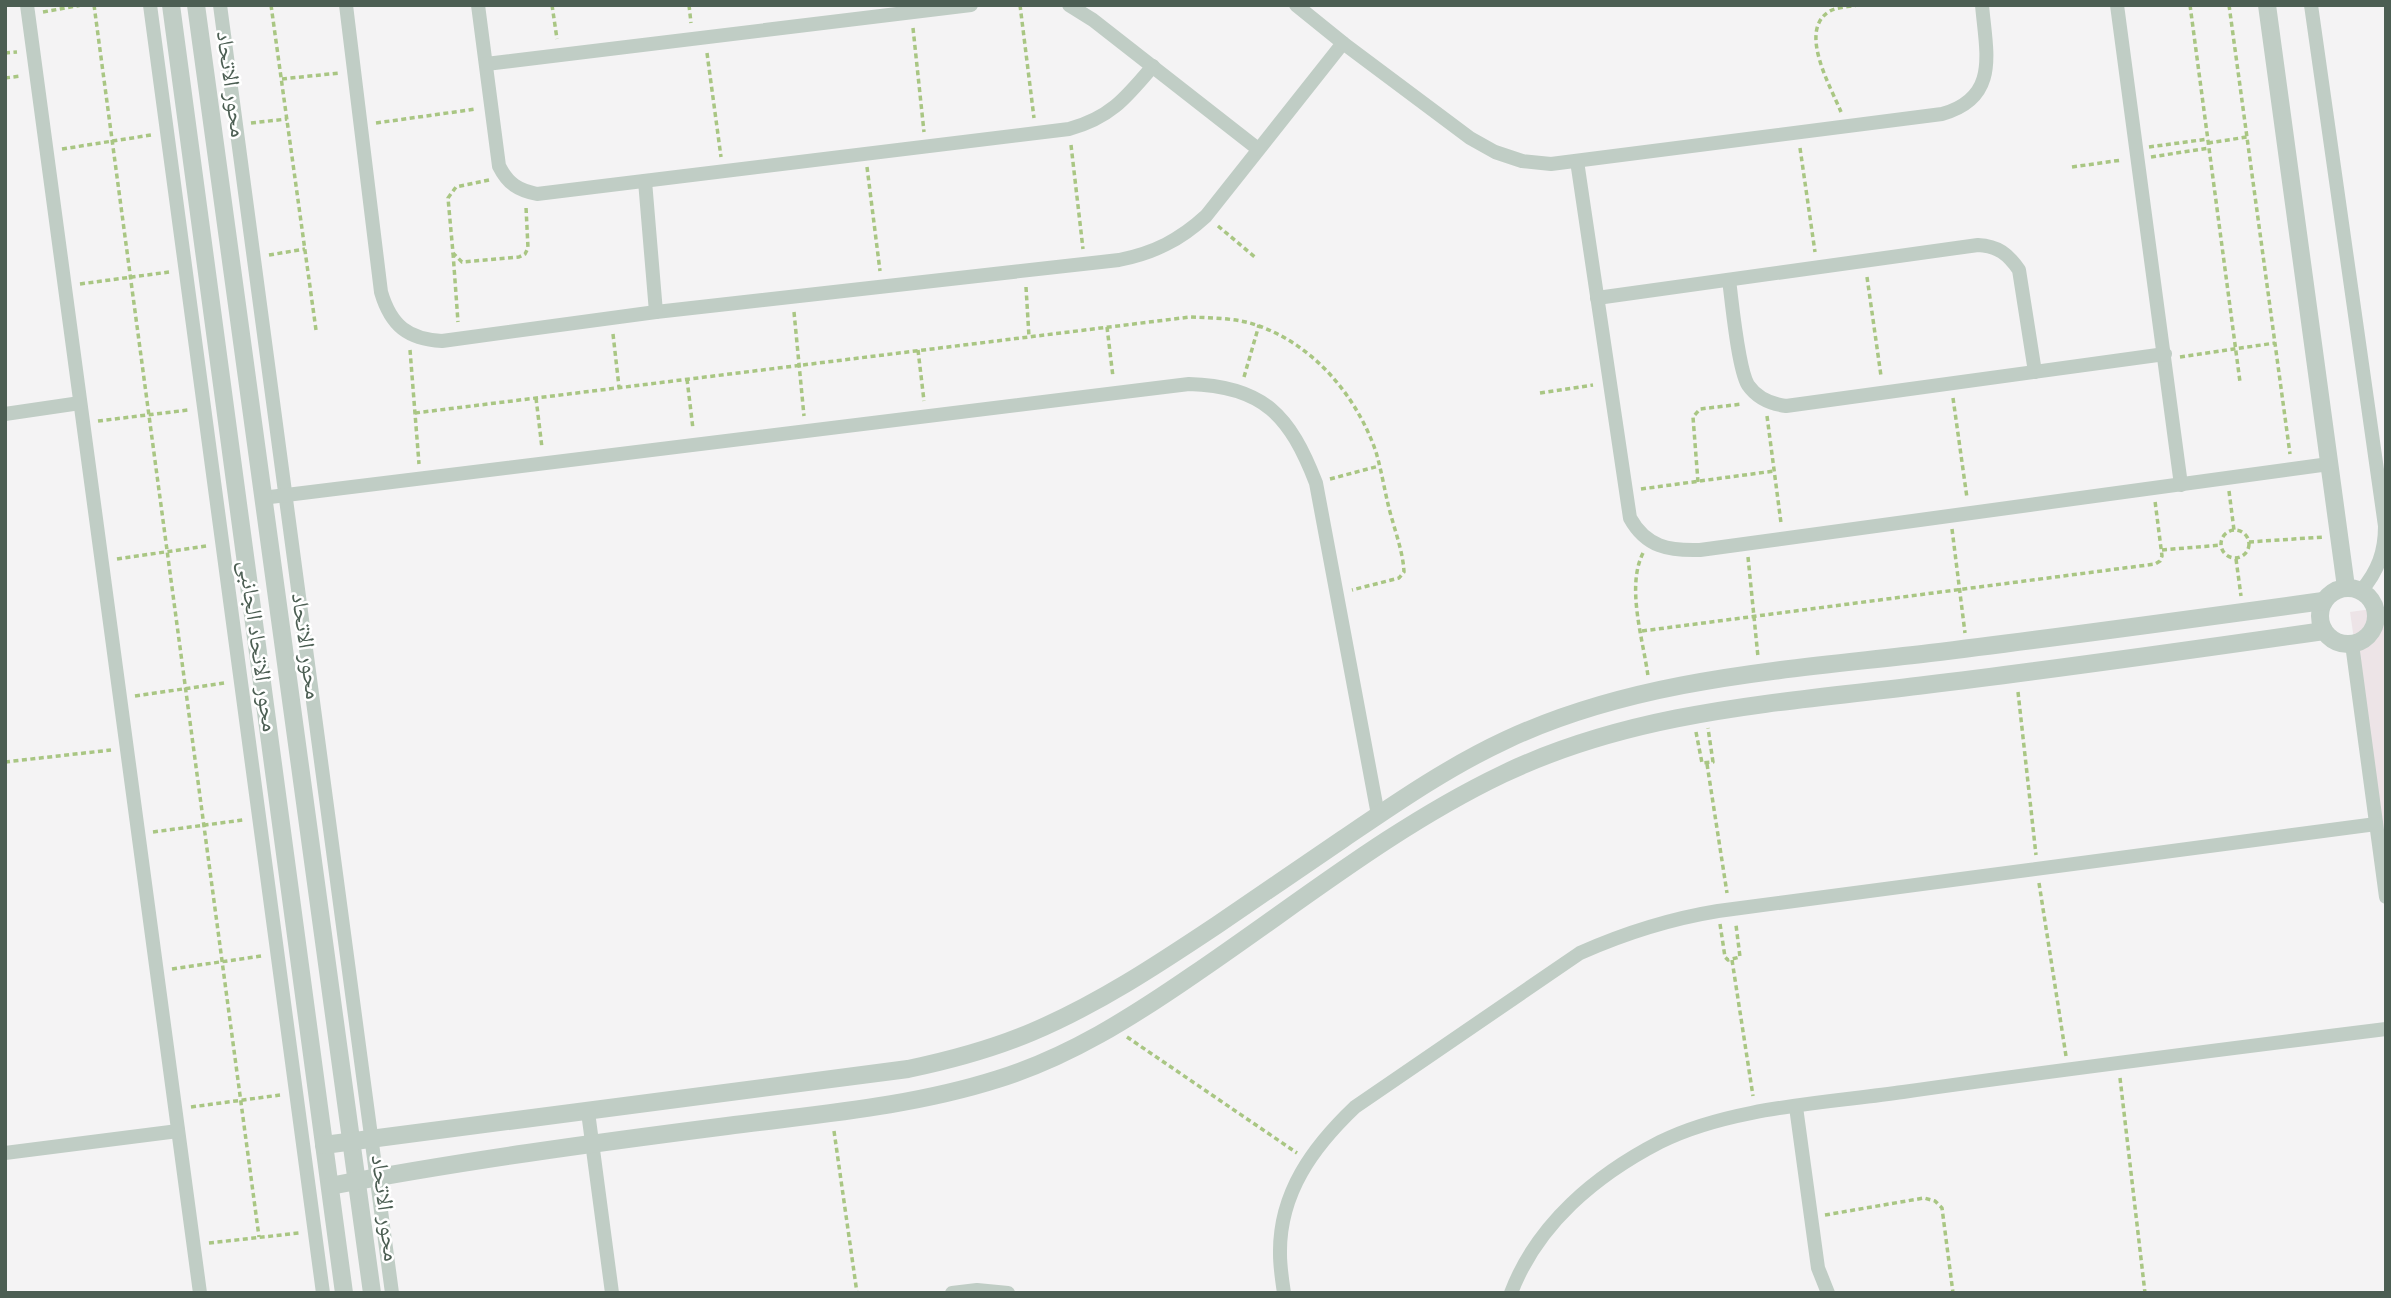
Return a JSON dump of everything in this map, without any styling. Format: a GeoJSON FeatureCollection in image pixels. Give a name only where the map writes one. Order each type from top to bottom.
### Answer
{"type":"FeatureCollection","features":[{"type":"Feature","properties":{"kind":"street","name":"محور الاتحاد الجانبى"},"geometry":{"type":"LineString","coordinates":[[149,5],[323,1293]]}},
{"type":"Feature","properties":{"kind":"street"},"geometry":{"type":"LineString","coordinates":[[171,5],[344,1293]]}},
{"type":"Feature","properties":{"kind":"street","name":"محور الاتحاد"},"geometry":{"type":"LineString","coordinates":[[196,5],[262,498],[362,1141],[357,1181],[372,1293]]}},
{"type":"Feature","properties":{"kind":"street","name":"محور الاتحاد الجانبى"},"geometry":{"type":"LineString","coordinates":[[220,5],[287,495],[362,1141],[377,1177],[392,1293]]}},
{"type":"Feature","properties":{"kind":"street"},"geometry":{"type":"LineString","coordinates":[[346,5],[381,292],[386,309],[396,323],[408,334],[425,340],[1085,264],[1146,254],[1168,245],[1206,216],[1343,43]]}},
{"type":"Feature","properties":{"kind":"street"},"geometry":{"type":"LineString","coordinates":[[478,5],[499,166],[513,186],[525,192],[550,193],[1069,129],[1088,124],[1113,110],[1153,66]]}},
{"type":"Feature","properties":{"kind":"street"},"geometry":{"type":"LineString","coordinates":[[486,64],[971,5]]}},
{"type":"Feature","properties":{"kind":"street"},"geometry":{"type":"LineString","coordinates":[[1069,5],[1085,13],[1258,149]]}},
{"type":"Feature","properties":{"kind":"street"},"geometry":{"type":"LineString","coordinates":[[1296,5],[1446,122],[1495,152],[1522,161],[1541,163],[1577,161],[1798,133],[1958,110],[1972,100],[1982,87],[1987,71],[1982,5]]}},
{"type":"Feature","properties":{"kind":"street"},"geometry":{"type":"LineString","coordinates":[[2117,5],[2181,485]]}},
{"type":"Feature","properties":{"kind":"street"},"geometry":{"type":"LineString","coordinates":[[2267,5],[2339,536],[2357,590],[2372,600],[2379,628],[2352,644],[2339,643],[2324,631],[2320,616],[2323,601],[2333,591],[2357,590],[2386,595]]}},
{"type":"Feature","properties":{"kind":"street"},"geometry":{"type":"LineString","coordinates":[[2311,5],[2385,526],[2382,554],[2370,580],[2357,590]]}},
{"type":"Feature","properties":{"kind":"street"},"geometry":{"type":"LineString","coordinates":[[28,10],[200,1293]]}},
{"type":"Feature","properties":{"kind":"street"},"geometry":{"type":"LineString","coordinates":[[1577,161],[1630,518],[1642,536],[1651,543],[1682,551],[1746,544],[2329,464]]}},
{"type":"Feature","properties":{"kind":"street"},"geometry":{"type":"LineString","coordinates":[[645,181],[656,312]]}},
{"type":"Feature","properties":{"kind":"street"},"geometry":{"type":"LineString","coordinates":[[1597,298],[1978,245],[1990,246],[2012,259],[2019,270],[2035,372]]}},
{"type":"Feature","properties":{"kind":"street"},"geometry":{"type":"LineString","coordinates":[[1729,280],[1744,375],[1749,385],[1765,400],[1786,405],[2165,357]]}},
{"type":"Feature","properties":{"kind":"street"},"geometry":{"type":"LineString","coordinates":[[262,498],[1189,384],[1217,385],[1240,391],[1268,406],[1289,426],[1303,450],[1316,483],[1378,815]]}},
{"type":"Feature","properties":{"kind":"street"},"geometry":{"type":"LineString","coordinates":[[5,414],[80,403]]}},
{"type":"Feature","properties":{"kind":"street"},"geometry":{"type":"LineString","coordinates":[[324,1145],[908,1069],[951,1060],[1002,1044],[1070,1014],[1144,973],[1440,775],[1505,740],[1577,710],[1651,691],[1759,673],[1966,649],[2323,601]]}},
{"type":"Feature","properties":{"kind":"street"},"geometry":{"type":"LineString","coordinates":[[330,1186],[593,1143],[918,1100],[993,1080],[1046,1061],[1113,1027],[1216,960],[1358,859],[1455,799],[1500,775],[1560,750],[1646,723],[1699,713],[2016,674],[2324,631]]}},
{"type":"Feature","properties":{"kind":"street"},"geometry":{"type":"LineString","coordinates":[[2352,644],[2386,897]]}},
{"type":"Feature","properties":{"kind":"street"},"geometry":{"type":"LineString","coordinates":[[1284,1293],[1280,1253],[1284,1221],[1293,1189],[1307,1161],[1326,1135],[1355,1107],[1580,953],[1616,937],[1653,924],[1727,910],[2376,824]]}},
{"type":"Feature","properties":{"kind":"street"},"geometry":{"type":"LineString","coordinates":[[1511,1293],[1531,1252],[1552,1224],[1576,1199],[1602,1178],[1662,1142],[1698,1127],[1755,1112],[2118,1062],[2386,1029]]}},
{"type":"Feature","properties":{"kind":"street"},"geometry":{"type":"LineString","coordinates":[[1796,1107],[1818,1268],[1828,1293]]}},
{"type":"Feature","properties":{"kind":"street"},"geometry":{"type":"LineString","coordinates":[[588,1112],[612,1293]]}},
{"type":"Feature","properties":{"kind":"street"},"geometry":{"type":"LineString","coordinates":[[5,1153],[178,1131]]}},
{"type":"Feature","properties":{"kind":"street"},"geometry":{"type":"LineString","coordinates":[[953,1293],[977,1290],[1008,1293]]}},
{"type":"Feature","properties":{"kind":"path"},"geometry":{"type":"LineString","coordinates":[[28,10],[82,5]]}},
{"type":"Feature","properties":{"kind":"path"},"geometry":{"type":"LineString","coordinates":[[94,5],[259,1237]]}},
{"type":"Feature","properties":{"kind":"path"},"geometry":{"type":"LineString","coordinates":[[271,5],[316,330]]}},
{"type":"Feature","properties":{"kind":"path"},"geometry":{"type":"LineString","coordinates":[[552,5],[559,55]]}},
{"type":"Feature","properties":{"kind":"path"},"geometry":{"type":"LineString","coordinates":[[1020,5],[1035,134]]}},
{"type":"Feature","properties":{"kind":"path"},"geometry":{"type":"LineString","coordinates":[[1847,126],[1815,42],[1816,30],[1822,19],[1831,11],[1857,5]]}},
{"type":"Feature","properties":{"kind":"path"},"geometry":{"type":"LineString","coordinates":[[2190,5],[2240,382]]}},
{"type":"Feature","properties":{"kind":"path"},"geometry":{"type":"LineString","coordinates":[[2229,5],[2292,470]]}},
{"type":"Feature","properties":{"kind":"path"},"geometry":{"type":"LineString","coordinates":[[912,12],[925,148]]}},
{"type":"Feature","properties":{"kind":"path"},"geometry":{"type":"LineString","coordinates":[[705,37],[723,172]]}},
{"type":"Feature","properties":{"kind":"path"},"geometry":{"type":"LineString","coordinates":[[282,79],[355,71]]}},
{"type":"Feature","properties":{"kind":"path"},"geometry":{"type":"LineString","coordinates":[[362,125],[491,107]]}},
{"type":"Feature","properties":{"kind":"path"},"geometry":{"type":"LineString","coordinates":[[236,125],[287,119]]}},
{"type":"Feature","properties":{"kind":"path"},"geometry":{"type":"LineString","coordinates":[[1069,129],[1085,264]]}},
{"type":"Feature","properties":{"kind":"path"},"geometry":{"type":"LineString","coordinates":[[47,151],[167,133]]}},
{"type":"Feature","properties":{"kind":"path"},"geometry":{"type":"LineString","coordinates":[[1798,133],[1817,268]]}},
{"type":"Feature","properties":{"kind":"path"},"geometry":{"type":"LineString","coordinates":[[2137,148],[2247,137]]}},
{"type":"Feature","properties":{"kind":"path"},"geometry":{"type":"LineString","coordinates":[[865,155],[882,286]]}},
{"type":"Feature","properties":{"kind":"path"},"geometry":{"type":"LineString","coordinates":[[459,338],[448,198],[456,187],[505,177]]}},
{"type":"Feature","properties":{"kind":"path"},"geometry":{"type":"LineString","coordinates":[[453,253],[462,262],[519,257],[525,254],[528,248],[525,192]]}},
{"type":"Feature","properties":{"kind":"path"},"geometry":{"type":"LineString","coordinates":[[1206,216],[1256,258]]}},
{"type":"Feature","properties":{"kind":"path"},"geometry":{"type":"LineString","coordinates":[[254,258],[305,250]]}},
{"type":"Feature","properties":{"kind":"path"},"geometry":{"type":"LineString","coordinates":[[1864,261],[1883,392]]}},
{"type":"Feature","properties":{"kind":"path"},"geometry":{"type":"LineString","coordinates":[[65,286],[185,270]]}},
{"type":"Feature","properties":{"kind":"path"},"geometry":{"type":"LineString","coordinates":[[1025,271],[1029,337]]}},
{"type":"Feature","properties":{"kind":"path"},"geometry":{"type":"LineString","coordinates":[[793,296],[806,431]]}},
{"type":"Feature","properties":{"kind":"path"},"geometry":{"type":"LineString","coordinates":[[611,317],[619,387]]}},
{"type":"Feature","properties":{"kind":"path"},"geometry":{"type":"LineString","coordinates":[[1240,391],[1259,325]]}},
{"type":"Feature","properties":{"kind":"path"},"geometry":{"type":"LineString","coordinates":[[1107,327],[1115,393]]}},
{"type":"Feature","properties":{"kind":"path"},"geometry":{"type":"LineString","coordinates":[[408,334],[420,479]]}},
{"type":"Feature","properties":{"kind":"path"},"geometry":{"type":"LineString","coordinates":[[2165,357],[2275,344]]}},
{"type":"Feature","properties":{"kind":"path"},"geometry":{"type":"LineString","coordinates":[[918,351],[925,416]]}},
{"type":"Feature","properties":{"kind":"path"},"geometry":{"type":"LineString","coordinates":[[687,379],[695,445]]}},
{"type":"Feature","properties":{"kind":"path"},"geometry":{"type":"LineString","coordinates":[[1540,393],[1609,383]]}},
{"type":"Feature","properties":{"kind":"path"},"geometry":{"type":"LineString","coordinates":[[1951,383],[1969,514]]}},
{"type":"Feature","properties":{"kind":"path"},"geometry":{"type":"LineString","coordinates":[[536,398],[544,463]]}},
{"type":"Feature","properties":{"kind":"path"},"geometry":{"type":"LineString","coordinates":[[1698,482],[1692,422],[1696,412],[1700,409],[1765,400],[1783,539]]}},
{"type":"Feature","properties":{"kind":"path"},"geometry":{"type":"LineString","coordinates":[[83,422],[204,408]]}},
{"type":"Feature","properties":{"kind":"path"},"geometry":{"type":"LineString","coordinates":[[1316,483],[1379,466]]}},
{"type":"Feature","properties":{"kind":"path"},"geometry":{"type":"LineString","coordinates":[[1626,492],[1774,471]]}},
{"type":"Feature","properties":{"kind":"path"},"geometry":{"type":"LineString","coordinates":[[2228,479],[2234,530]]}},
{"type":"Feature","properties":{"kind":"path"},"geometry":{"type":"LineString","coordinates":[[1642,631],[2155,564],[2160,561],[2162,550],[2153,489]]}},
{"type":"Feature","properties":{"kind":"path"},"geometry":{"type":"LineString","coordinates":[[1951,516],[1966,649]]}},
{"type":"Feature","properties":{"kind":"path"},"geometry":{"type":"LineString","coordinates":[[2234,530],[2244,533],[2249,542],[2246,553],[2236,558],[2226,555],[2221,545],[2224,535],[2234,530]]}},
{"type":"Feature","properties":{"kind":"path"},"geometry":{"type":"LineString","coordinates":[[2249,542],[2339,536]]}},
{"type":"Feature","properties":{"kind":"path"},"geometry":{"type":"LineString","coordinates":[[102,561],[222,543]]}},
{"type":"Feature","properties":{"kind":"path"},"geometry":{"type":"LineString","coordinates":[[1651,543],[1638,563],[1635,587],[1651,691]]}},
{"type":"Feature","properties":{"kind":"path"},"geometry":{"type":"LineString","coordinates":[[1746,544],[1759,673]]}},
{"type":"Feature","properties":{"kind":"path"},"geometry":{"type":"LineString","coordinates":[[2162,550],[2221,545]]}},
{"type":"Feature","properties":{"kind":"path"},"geometry":{"type":"LineString","coordinates":[[2236,558],[2243,612]]}},
{"type":"Feature","properties":{"kind":"path"},"geometry":{"type":"LineString","coordinates":[[120,698],[240,680]]}},
{"type":"Feature","properties":{"kind":"path"},"geometry":{"type":"LineString","coordinates":[[1699,713],[1715,762],[1707,764],[1702,763],[1699,713]]}},
{"type":"Feature","properties":{"kind":"path"},"geometry":{"type":"LineString","coordinates":[[5,762],[127,748]]}},
{"type":"Feature","properties":{"kind":"path"},"geometry":{"type":"LineString","coordinates":[[1707,764],[1727,910],[1740,955],[1738,959],[1732,960],[1726,960],[1724,957],[1727,910]]}},
{"type":"Feature","properties":{"kind":"path"},"geometry":{"type":"LineString","coordinates":[[138,834],[259,817]]}},
{"type":"Feature","properties":{"kind":"path"},"geometry":{"type":"LineString","coordinates":[[157,971],[277,954]]}},
{"type":"Feature","properties":{"kind":"path"},"geometry":{"type":"LineString","coordinates":[[1732,960],[1755,1112]]}},
{"type":"Feature","properties":{"kind":"path"},"geometry":{"type":"LineString","coordinates":[[1113,1027],[1307,1161]]}},
{"type":"Feature","properties":{"kind":"path"},"geometry":{"type":"LineString","coordinates":[[2118,1062],[2145,1293]]}},
{"type":"Feature","properties":{"kind":"path"},"geometry":{"type":"LineString","coordinates":[[175,1109],[296,1093]]}},
{"type":"Feature","properties":{"kind":"path"},"geometry":{"type":"LineString","coordinates":[[832,1112],[857,1293]]}},
{"type":"Feature","properties":{"kind":"path"},"geometry":{"type":"LineString","coordinates":[[1811,1217],[1924,1198],[1935,1200],[1942,1208],[1953,1293]]}},
{"type":"Feature","properties":{"kind":"path"},"geometry":{"type":"LineString","coordinates":[[194,1244],[315,1231]]}},
{"type":"Feature","properties":{"kind":"shaded area"},"geometry":{"type":"Polygon","coordinates":[[[2386,607],[2386,860],[2350,612],[2386,607]]]}}]}
